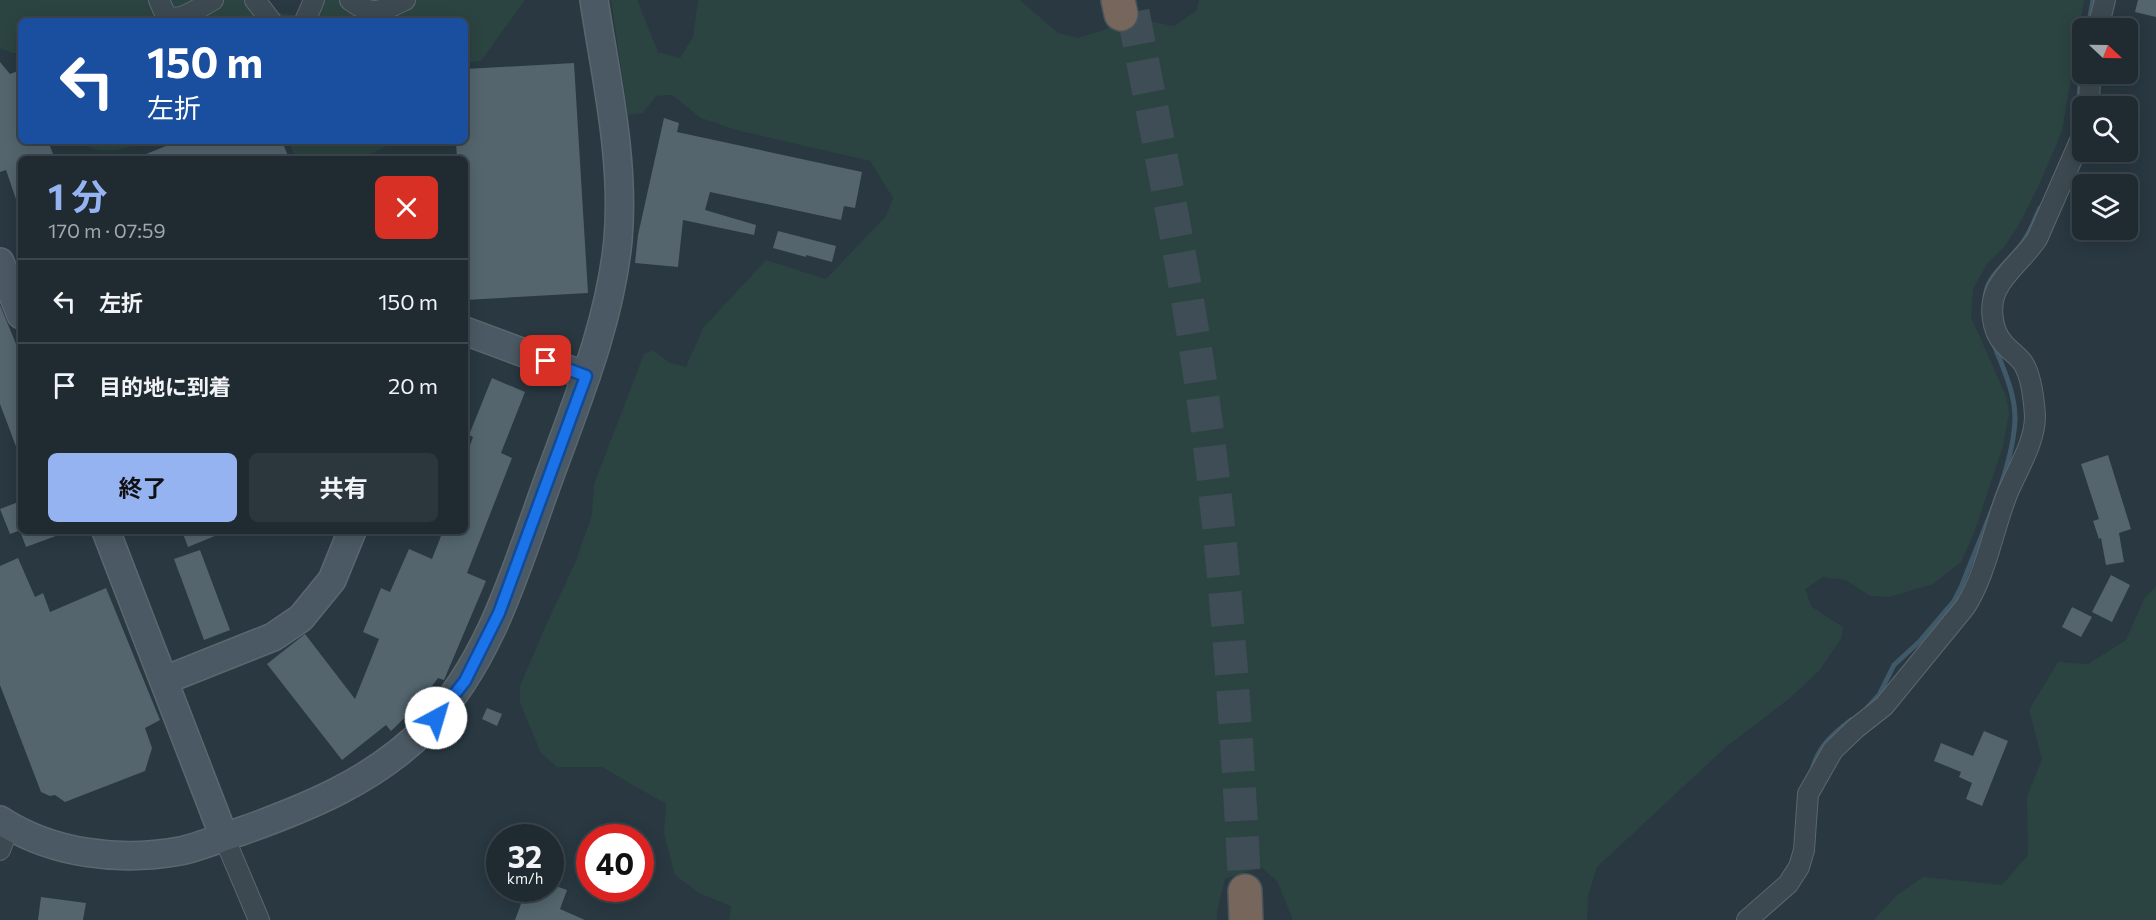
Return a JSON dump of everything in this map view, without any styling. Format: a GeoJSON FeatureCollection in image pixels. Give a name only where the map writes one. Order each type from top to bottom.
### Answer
{"type":"FeatureCollection","features":[{"type":"Feature","properties":{"kind":"street"},"geometry":{"type":"LineString","coordinates":[[159,0],[166,14],[171,18]]}},
{"type":"Feature","properties":{"kind":"street"},"geometry":{"type":"LineString","coordinates":[[181,18],[213,0]]}},
{"type":"Feature","properties":{"kind":"street"},"geometry":{"type":"LineString","coordinates":[[255,0],[269,18]]}},
{"type":"Feature","properties":{"kind":"street"},"geometry":{"type":"LineString","coordinates":[[306,18],[314,0]]}},
{"type":"Feature","properties":{"kind":"street"},"geometry":{"type":"LineString","coordinates":[[350,0],[363,10],[372,12],[386,9],[405,0]]}},
{"type":"Feature","properties":{"kind":"street"},"geometry":{"type":"LineString","coordinates":[[3,832],[31,836],[80,851],[130,855],[182,850],[224,837],[292,813],[371,773],[401,752],[444,708],[470,672],[499,613],[586,376],[603,323],[611,282],[618,241],[619,195],[616,141],[594,0]]}},
{"type":"Feature","properties":{"kind":"street"},"geometry":{"type":"LineString","coordinates":[[2100,18],[2105,0]]}},
{"type":"Feature","properties":{"kind":"street"},"geometry":{"type":"LineString","coordinates":[[1747,920],[1788,884],[1799,867],[1804,850],[1808,794],[1833,750],[1884,706],[1965,607],[1974,592],[1996,534],[2005,500],[2035,430],[2035,413],[2029,376],[2023,363],[2002,342],[1995,326],[1991,304],[2004,277],[2026,255],[2037,239],[2072,159]]}},
{"type":"Feature","properties":{"kind":"street"},"geometry":{"type":"LineString","coordinates":[[0,262],[18,307]]}},
{"type":"Feature","properties":{"kind":"street"},"geometry":{"type":"LineString","coordinates":[[468,332],[586,376]]}},
{"type":"Feature","properties":{"kind":"street"},"geometry":{"type":"LineString","coordinates":[[107,534],[224,837],[259,920]]}},
{"type":"Feature","properties":{"kind":"street"},"geometry":{"type":"LineString","coordinates":[[165,680],[273,637],[301,618],[332,580],[351,534]]}},
{"type":"Feature","properties":{"kind":"green space"},"geometry":{"type":"Polygon","coordinates":[[[0,0],[266,0],[278,13],[295,15],[306,0],[525,0],[481,61],[468,63],[468,18],[18,18],[18,53],[0,48],[0,0]]]}},
{"type":"Feature","properties":{"kind":"green space"},"geometry":{"type":"Polygon","coordinates":[[[611,0],[637,0],[658,52],[680,58],[693,37],[698,0],[1020,0],[1058,33],[1078,38],[1116,26],[1148,21],[1174,26],[1196,11],[1199,0],[2084,0],[2081,18],[2072,18],[2072,71],[2062,131],[2017,228],[2004,247],[1987,264],[1973,289],[1971,317],[2006,396],[2009,413],[2003,446],[1974,533],[1961,562],[1933,584],[1889,597],[1870,596],[1846,580],[1823,577],[1805,589],[1812,607],[1843,627],[1841,639],[1819,671],[1790,698],[1726,747],[1597,867],[1588,896],[1587,920],[1293,920],[1277,881],[1261,867],[1225,879],[1217,920],[729,920],[731,906],[699,893],[675,875],[664,833],[666,804],[602,767],[557,767],[541,753],[520,703],[520,686],[575,563],[592,515],[594,484],[644,354],[653,350],[670,363],[686,367],[703,328],[766,260],[826,279],[886,216],[893,198],[870,161],[736,130],[701,118],[672,95],[656,96],[643,113],[628,115],[611,0]]]}},
{"type":"Feature","properties":{"kind":"green space"},"geometry":{"type":"Polygon","coordinates":[[[85,144],[135,144],[111,150],[94,149],[85,144]]]}},
{"type":"Feature","properties":{"kind":"green space"},"geometry":{"type":"Polygon","coordinates":[[[290,144],[447,144],[386,146],[367,156],[295,156],[290,144]]]}},
{"type":"Feature","properties":{"kind":"green space"},"geometry":{"type":"Polygon","coordinates":[[[2156,586],[2156,920],[1874,920],[1896,896],[1923,877],[2002,885],[2028,855],[2027,796],[2042,759],[2029,710],[2058,662],[2088,664],[2126,640],[2144,599],[2156,586]]]}},
{"type":"Feature","properties":{"kind":"building"},"geometry":{"type":"Polygon","coordinates":[[[2138,0],[2156,0],[2156,17],[2135,12],[2138,0]]]}},
{"type":"Feature","properties":{"kind":"building"},"geometry":{"type":"Polygon","coordinates":[[[0,62],[10,74],[18,71],[18,144],[49,144],[54,156],[18,156],[18,205],[6,170],[0,172],[0,62]]]}},
{"type":"Feature","properties":{"kind":"building"},"geometry":{"type":"Polygon","coordinates":[[[574,63],[588,293],[468,300],[468,156],[457,156],[456,144],[468,144],[468,69],[574,63]]]}},
{"type":"Feature","properties":{"kind":"building"},"geometry":{"type":"Polygon","coordinates":[[[664,118],[679,123],[677,132],[862,172],[855,208],[844,206],[841,220],[710,192],[705,210],[756,225],[754,235],[683,220],[678,267],[635,263],[638,235],[664,118]]]}},
{"type":"Feature","properties":{"kind":"building"},"geometry":{"type":"Polygon","coordinates":[[[171,144],[283,144],[288,156],[141,156],[171,144]]]}},
{"type":"Feature","properties":{"kind":"building"},"geometry":{"type":"Polygon","coordinates":[[[778,231],[836,246],[832,262],[773,248],[778,231]]]}},
{"type":"Feature","properties":{"kind":"building"},"geometry":{"type":"Polygon","coordinates":[[[0,305],[18,349],[18,452],[0,404],[0,305]]]}},
{"type":"Feature","properties":{"kind":"building"},"geometry":{"type":"Polygon","coordinates":[[[492,378],[525,392],[501,453],[512,458],[467,573],[486,581],[444,680],[438,678],[417,706],[391,731],[386,725],[342,760],[267,664],[305,634],[355,699],[379,639],[363,632],[381,588],[390,592],[409,549],[432,559],[442,534],[468,534],[468,451],[473,437],[469,435],[492,378]]]}},
{"type":"Feature","properties":{"kind":"building"},"geometry":{"type":"Polygon","coordinates":[[[2108,455],[2131,529],[2119,533],[2124,562],[2106,565],[2101,538],[2099,539],[2093,521],[2099,519],[2081,464],[2108,455]]]}},
{"type":"Feature","properties":{"kind":"building"},"geometry":{"type":"Polygon","coordinates":[[[18,502],[18,531],[10,534],[0,509],[18,502]]]}},
{"type":"Feature","properties":{"kind":"building"},"geometry":{"type":"Polygon","coordinates":[[[21,534],[61,534],[26,547],[21,534]]]}},
{"type":"Feature","properties":{"kind":"building"},"geometry":{"type":"Polygon","coordinates":[[[183,534],[220,534],[188,547],[183,534]]]}},
{"type":"Feature","properties":{"kind":"building"},"geometry":{"type":"Polygon","coordinates":[[[200,550],[230,630],[204,640],[174,559],[200,550]]]}},
{"type":"Feature","properties":{"kind":"building"},"geometry":{"type":"Polygon","coordinates":[[[18,558],[35,597],[43,593],[50,612],[106,588],[160,720],[145,728],[152,748],[145,771],[65,802],[55,795],[50,796],[41,792],[0,685],[0,566],[18,558]]]}},
{"type":"Feature","properties":{"kind":"building"},"geometry":{"type":"Polygon","coordinates":[[[2111,575],[2130,585],[2112,622],[2092,612],[2111,575]]]}},
{"type":"Feature","properties":{"kind":"building"},"geometry":{"type":"Polygon","coordinates":[[[2072,607],[2092,617],[2081,637],[2062,627],[2072,607]]]}},
{"type":"Feature","properties":{"kind":"building"},"geometry":{"type":"Polygon","coordinates":[[[487,708],[502,714],[497,726],[482,719],[487,708]]]}},
{"type":"Feature","properties":{"kind":"building"},"geometry":{"type":"Polygon","coordinates":[[[1984,731],[2008,741],[1982,806],[1966,799],[1972,783],[1959,777],[1961,772],[1934,761],[1941,743],[1973,756],[1984,731]]]}},
{"type":"Feature","properties":{"kind":"building"},"geometry":{"type":"Polygon","coordinates":[[[41,897],[86,903],[83,920],[38,920],[41,897]]]}},
{"type":"Feature","properties":{"kind":"building"},"geometry":{"type":"Polygon","coordinates":[[[522,902],[563,902],[560,909],[585,920],[515,920],[522,902]]]}},
{"type":"Feature","properties":{"kind":"waterway"},"geometry":{"type":"LineString","coordinates":[[2090,18],[2093,0]]}},
{"type":"Feature","properties":{"kind":"waterway"},"geometry":{"type":"LineString","coordinates":[[2079,96],[2080,84]]}},
{"type":"Feature","properties":{"kind":"waterway"},"geometry":{"type":"LineString","coordinates":[[1985,304],[1985,294],[1992,277],[2023,242],[2040,208]]}},
{"type":"Feature","properties":{"kind":"waterway"},"geometry":{"type":"LineString","coordinates":[[1868,707],[1879,695],[1894,665],[1919,642],[1954,601],[2003,480],[2013,438],[2015,418],[2013,399],[1993,342]]}},
{"type":"Feature","properties":{"kind":"waterway"},"geometry":{"type":"LineString","coordinates":[[1813,767],[1828,740],[1851,720]]}},
{"type":"Feature","properties":{"kind":"tunnel"},"geometry":{"type":"LineString","coordinates":[[1133,12],[1178,243],[1206,418],[1228,632],[1245,891]]}},
{"type":"Feature","properties":{"kind":"route"},"geometry":{"type":"LineString","coordinates":[[436,718],[465,681],[499,613],[586,376],[546,361]]}}]}
